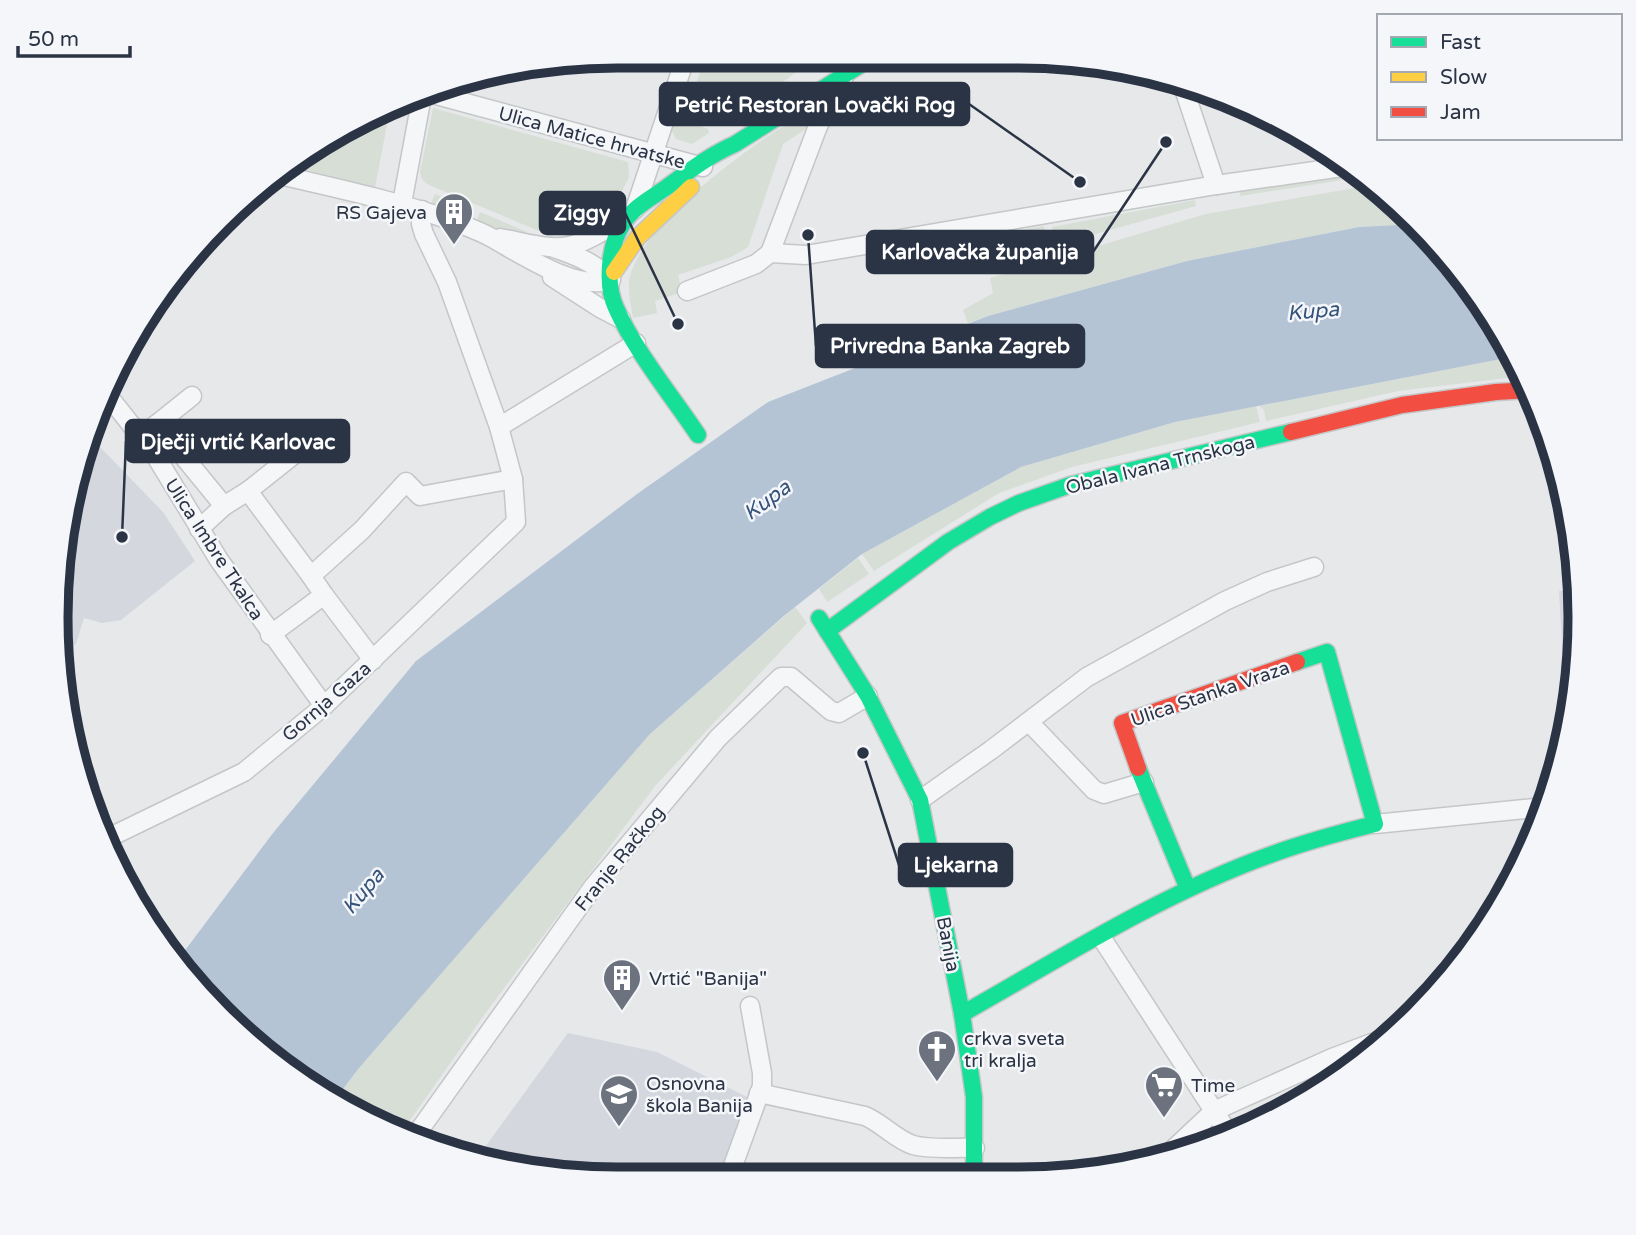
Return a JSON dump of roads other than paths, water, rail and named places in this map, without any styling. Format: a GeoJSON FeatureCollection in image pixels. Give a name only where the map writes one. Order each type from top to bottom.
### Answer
{"type":"FeatureCollection","features":[{"type":"Feature","properties":{"kind":"street"},"geometry":{"type":"LineString","coordinates":[[619,263],[630,213],[682,68]]}},
{"type":"Feature","properties":{"kind":"street"},"geometry":{"type":"LineString","coordinates":[[551,247],[576,244],[630,213],[855,68]]}},
{"type":"Feature","properties":{"kind":"street"},"geometry":{"type":"LineString","coordinates":[[687,291],[755,264],[770,253],[818,126],[845,74]]}},
{"type":"Feature","properties":{"kind":"street"},"geometry":{"type":"LineString","coordinates":[[1186,94],[1216,185]]}},
{"type":"Feature","properties":{"kind":"street","name":"Ulica Matice hrvatske"},"geometry":{"type":"LineString","coordinates":[[442,97],[705,167]]}},
{"type":"Feature","properties":{"kind":"street"},"geometry":{"type":"LineString","coordinates":[[799,103],[813,114],[818,126]]}},
{"type":"Feature","properties":{"kind":"street"},"geometry":{"type":"LineString","coordinates":[[402,203],[420,105]]}},
{"type":"Feature","properties":{"kind":"street"},"geometry":{"type":"LineString","coordinates":[[536,263],[588,282],[600,284],[611,280],[631,245],[705,167]]}},
{"type":"Feature","properties":{"kind":"street"},"geometry":{"type":"LineString","coordinates":[[770,253],[806,255],[1031,215],[1334,168]]}},
{"type":"Feature","properties":{"kind":"street"},"geometry":{"type":"LineString","coordinates":[[290,177],[402,203],[492,237],[536,263],[571,290],[622,319]]}},
{"type":"Feature","properties":{"kind":"street"},"geometry":{"type":"LineString","coordinates":[[311,576],[362,530],[406,482],[420,496],[513,480],[499,426],[447,282],[424,234],[421,224],[422,210]]}},
{"type":"Feature","properties":{"kind":"street"},"geometry":{"type":"LineString","coordinates":[[630,213],[618,233],[611,256],[612,298],[636,343],[698,435]]}},
{"type":"Feature","properties":{"kind":"street"},"geometry":{"type":"LineString","coordinates":[[779,233],[785,249],[792,255]]}},
{"type":"Feature","properties":{"kind":"street"},"geometry":{"type":"LineString","coordinates":[[492,237],[551,247],[586,260],[611,280]]}},
{"type":"Feature","properties":{"kind":"street"},"geometry":{"type":"LineString","coordinates":[[499,426],[636,343]]}},
{"type":"Feature","properties":{"kind":"street","name":"Obala Ivana Trnskoga"},"geometry":{"type":"LineString","coordinates":[[827,631],[964,532],[1035,496],[1083,481],[1402,405],[1496,391],[1518,390]]}},
{"type":"Feature","properties":{"kind":"street"},"geometry":{"type":"LineString","coordinates":[[141,437],[192,396]]}},
{"type":"Feature","properties":{"kind":"street","name":"Ulica Imbre Tkalca"},"geometry":{"type":"LineString","coordinates":[[113,401],[155,455],[199,529],[271,635],[324,706]]}},
{"type":"Feature","properties":{"kind":"street"},"geometry":{"type":"LineString","coordinates":[[157,424],[224,506]]}},
{"type":"Feature","properties":{"kind":"street"},"geometry":{"type":"LineString","coordinates":[[199,529],[224,506],[248,491],[301,449]]}},
{"type":"Feature","properties":{"kind":"street","name":"Gornja Gaza"},"geometry":{"type":"LineString","coordinates":[[113,835],[244,772],[324,706],[516,522],[513,480]]}},
{"type":"Feature","properties":{"kind":"street"},"geometry":{"type":"LineString","coordinates":[[248,491],[373,660]]}},
{"type":"Feature","properties":{"kind":"street"},"geometry":{"type":"LineString","coordinates":[[920,800],[1087,677],[1225,601],[1267,582],[1314,567]]}},
{"type":"Feature","properties":{"kind":"street"},"geometry":{"type":"LineString","coordinates":[[271,635],[324,595]]}},
{"type":"Feature","properties":{"kind":"street","name":"Banija"},"geometry":{"type":"LineString","coordinates":[[818,616],[868,696],[920,800],[962,1014],[974,1097],[974,1167]]}},
{"type":"Feature","properties":{"kind":"street","name":"Ulica Stanka Vraza"},"geometry":{"type":"LineString","coordinates":[[1188,889],[1122,723],[1327,652],[1375,824]]}},
{"type":"Feature","properties":{"kind":"street","name":"Franje Račkog"},"geometry":{"type":"LineString","coordinates":[[420,1130],[593,887],[718,738],[781,677],[790,677],[831,711],[839,713],[868,696]]}},
{"type":"Feature","properties":{"kind":"street"},"geometry":{"type":"LineString","coordinates":[[1028,722],[1094,790],[1104,794],[1144,782]]}},
{"type":"Feature","properties":{"kind":"street"},"geometry":{"type":"LineString","coordinates":[[962,1014],[1188,889],[1246,863],[1337,832],[1375,824],[1534,808]]}},
{"type":"Feature","properties":{"kind":"street"},"geometry":{"type":"LineString","coordinates":[[1101,937],[1224,1127]]}},
{"type":"Feature","properties":{"kind":"street"},"geometry":{"type":"LineString","coordinates":[[730,1167],[759,1093],[762,1073],[750,1006]]}},
{"type":"Feature","properties":{"kind":"street"},"geometry":{"type":"LineString","coordinates":[[1181,1142],[1214,1111],[1359,1048]]}},
{"type":"Feature","properties":{"kind":"street"},"geometry":{"type":"LineString","coordinates":[[759,1093],[865,1116],[913,1145],[975,1148]]}},
{"type":"Feature","properties":{"kind":"water","name":"Kupa"},"geometry":{"type":"Polygon","coordinates":[[[1402,225],[1454,283],[1475,312],[1502,359],[1175,422],[1021,467],[862,554],[785,615],[650,734],[341,1092],[312,1074],[255,1030],[229,1006],[183,953],[273,833],[416,661],[637,494],[768,402],[988,316],[1187,261],[1359,227],[1402,225]]]}},
{"type":"Feature","properties":{"kind":"place","name":"Karlovačka županija"},"geometry":{"type":"Point","coordinates":[1166,142]}},
{"type":"Feature","properties":{"kind":"place","name":"Petrić Restoran Lovački Rog"},"geometry":{"type":"Point","coordinates":[1080,182]}},
{"type":"Feature","properties":{"kind":"place","name":"Privredna Banka Zagreb"},"geometry":{"type":"Point","coordinates":[808,235]}},
{"type":"Feature","properties":{"kind":"place","name":"RS Gajeva"},"geometry":{"type":"Point","coordinates":[454,246]}},
{"type":"Feature","properties":{"kind":"place","name":"Ziggy"},"geometry":{"type":"Point","coordinates":[678,324]}},
{"type":"Feature","properties":{"kind":"place","name":"Dječji vrtić Karlovac"},"geometry":{"type":"Point","coordinates":[122,537]}},
{"type":"Feature","properties":{"kind":"place","name":"Ljekarna"},"geometry":{"type":"Point","coordinates":[863,753]}},
{"type":"Feature","properties":{"kind":"place","name":"Vrtić \"Banija\""},"geometry":{"type":"Point","coordinates":[622,1012]}},
{"type":"Feature","properties":{"kind":"place","name":"crkva sveta tri kralja"},"geometry":{"type":"Point","coordinates":[937,1083]}},
{"type":"Feature","properties":{"kind":"place","name":"Time"},"geometry":{"type":"Point","coordinates":[1164,1119]}},
{"type":"Feature","properties":{"kind":"place","name":"Osnovna škola Banija"},"geometry":{"type":"Point","coordinates":[619,1128]}}]}
